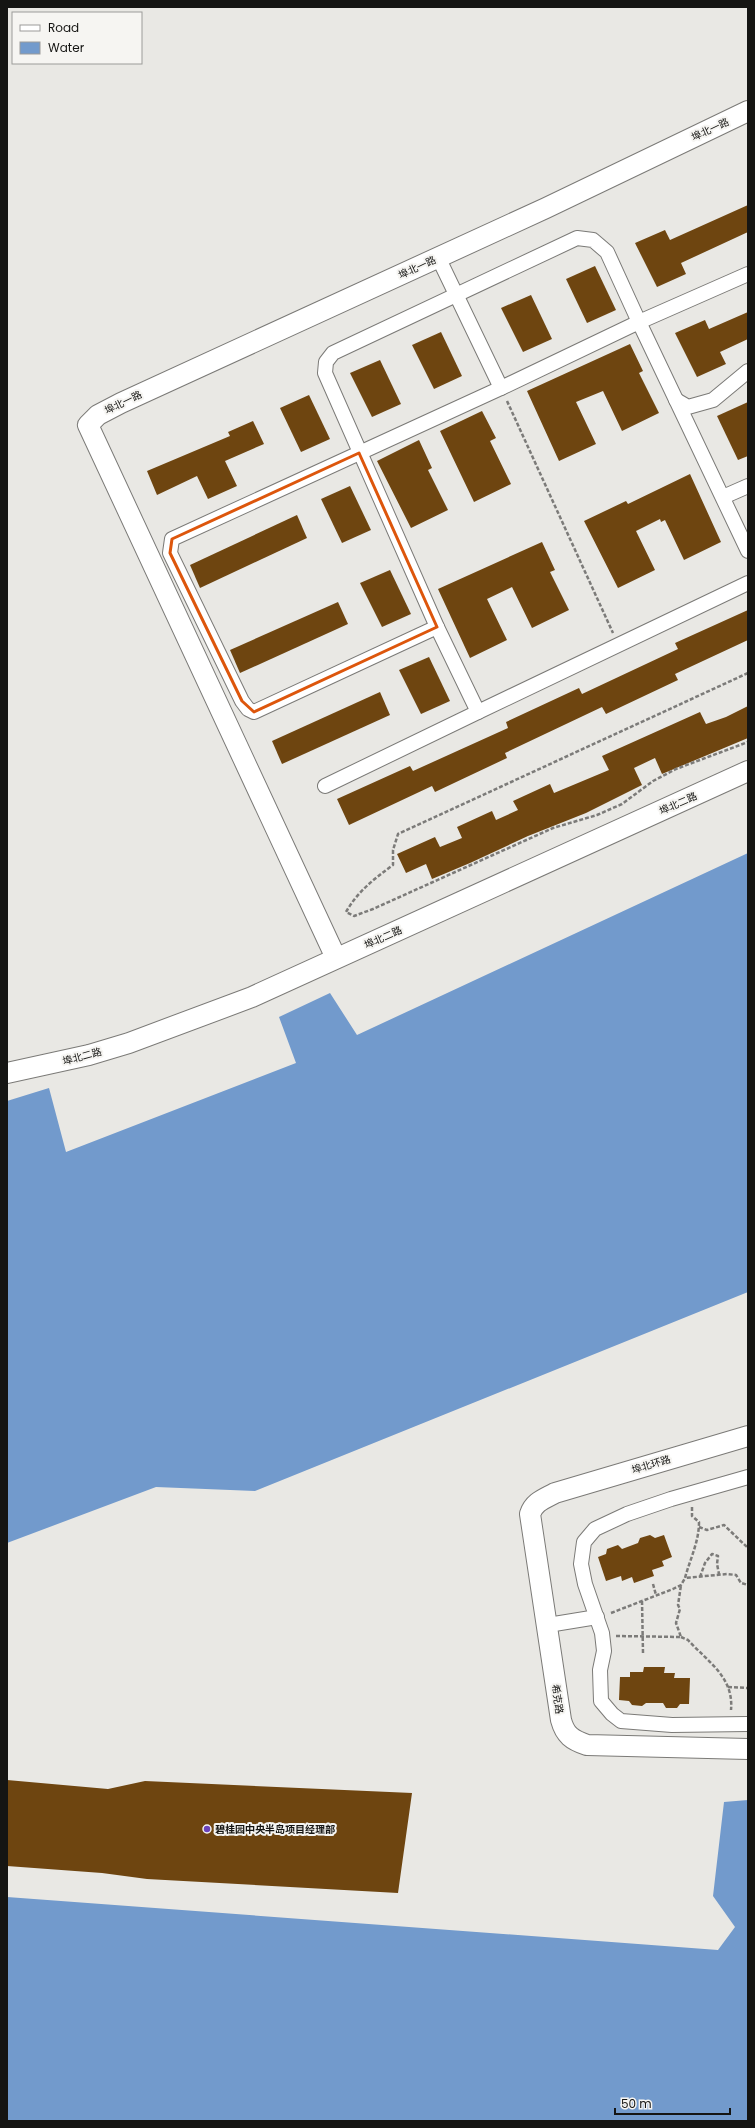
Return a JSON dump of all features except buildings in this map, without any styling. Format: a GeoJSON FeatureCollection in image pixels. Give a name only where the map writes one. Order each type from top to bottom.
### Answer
{"type":"FeatureCollection","features":[{"type":"Feature","properties":{"kind":"street","name":"埠北一路"},"geometry":{"type":"LineString","coordinates":[[336,958],[277,828],[88,425],[98,415],[121,403],[438,257],[748,111]]}},
{"type":"Feature","properties":{"kind":"street"},"geometry":{"type":"LineString","coordinates":[[478,712],[437,627],[325,373],[326,362],[333,353],[577,238],[593,240],[607,252],[748,551]]}},
{"type":"Feature","properties":{"kind":"street"},"geometry":{"type":"LineString","coordinates":[[438,257],[501,388]]}},
{"type":"Feature","properties":{"kind":"street"},"geometry":{"type":"LineString","coordinates":[[437,627],[254,712],[248,709],[242,701],[170,553],[172,538],[501,388],[639,322],[748,274]]}},
{"type":"Feature","properties":{"kind":"street"},"geometry":{"type":"LineString","coordinates":[[676,400],[688,407],[713,400],[748,370]]}},
{"type":"Feature","properties":{"kind":"street"},"geometry":{"type":"LineString","coordinates":[[723,498],[748,486]]}},
{"type":"Feature","properties":{"kind":"street"},"geometry":{"type":"LineString","coordinates":[[324,786],[748,583]]}},
{"type":"Feature","properties":{"kind":"street","name":"埠北二路"},"geometry":{"type":"LineString","coordinates":[[7,1073],[89,1055],[174,1028],[274,988],[336,958],[482,894],[748,771]]}},
{"type":"Feature","properties":{"kind":"street","name":"埠北环路"},"geometry":{"type":"LineString","coordinates":[[555,1493],[748,1436]]}},
{"type":"Feature","properties":{"kind":"street"},"geometry":{"type":"LineString","coordinates":[[748,1477],[694,1492],[627,1514],[595,1529],[584,1542],[581,1564],[585,1584],[603,1637],[604,1651],[600,1670],[601,1701],[612,1714],[621,1721],[672,1726],[748,1724]]}},
{"type":"Feature","properties":{"kind":"street","name":"希克路"},"geometry":{"type":"LineString","coordinates":[[555,1493],[540,1500],[533,1507],[530,1514],[548,1625],[561,1720],[568,1736],[575,1741],[587,1745],[748,1749]]}},
{"type":"Feature","properties":{"kind":"street"},"geometry":{"type":"LineString","coordinates":[[548,1625],[597,1618]]}},
{"type":"Feature","properties":{"kind":"path"},"geometry":{"type":"LineString","coordinates":[[501,388],[618,645]]}},
{"type":"Feature","properties":{"kind":"path"},"geometry":{"type":"LineString","coordinates":[[748,673],[398,834],[393,850],[393,866],[368,883],[354,899],[346,912],[354,916],[373,909],[553,828],[597,814],[622,804],[653,781],[676,769],[748,742]]}},
{"type":"Feature","properties":{"kind":"path"},"geometry":{"type":"LineString","coordinates":[[681,1637],[676,1623],[680,1609],[678,1605],[681,1585],[693,1556],[699,1527],[699,1522],[692,1516],[694,1492]]}},
{"type":"Feature","properties":{"kind":"path"},"geometry":{"type":"LineString","coordinates":[[699,1527],[707,1530],[724,1525],[748,1548]]}},
{"type":"Feature","properties":{"kind":"path"},"geometry":{"type":"LineString","coordinates":[[700,1578],[705,1563],[712,1554],[718,1556],[719,1574]]}},
{"type":"Feature","properties":{"kind":"path"},"geometry":{"type":"LineString","coordinates":[[685,1578],[700,1578],[719,1574],[736,1575],[741,1582],[748,1585]]}},
{"type":"Feature","properties":{"kind":"path"},"geometry":{"type":"LineString","coordinates":[[653,1584],[656,1595]]}},
{"type":"Feature","properties":{"kind":"path"},"geometry":{"type":"LineString","coordinates":[[597,1618],[681,1585]]}},
{"type":"Feature","properties":{"kind":"path"},"geometry":{"type":"LineString","coordinates":[[642,1601],[643,1653]]}},
{"type":"Feature","properties":{"kind":"path"},"geometry":{"type":"LineString","coordinates":[[603,1637],[681,1637],[688,1640],[722,1673],[728,1687],[731,1708],[729,1725]]}},
{"type":"Feature","properties":{"kind":"path"},"geometry":{"type":"LineString","coordinates":[[728,1687],[748,1688]]}},
{"type":"Feature","properties":{"kind":"highlighted area"},"geometry":{"type":"Polygon","coordinates":[[[359,453],[437,627],[254,712],[242,701],[170,553],[172,539],[359,453]]]}},
{"type":"Feature","properties":{"kind":"water"},"geometry":{"type":"Polygon","coordinates":[[[748,853],[748,1292],[255,1491],[156,1487],[7,1543],[7,1101],[49,1088],[66,1152],[296,1063],[279,1017],[330,993],[357,1035],[748,853]]]}},
{"type":"Feature","properties":{"kind":"water"},"geometry":{"type":"Polygon","coordinates":[[[748,1800],[748,2121],[7,2121],[7,1897],[718,1950],[735,1927],[713,1896],[724,1802],[748,1800]]]}},
{"type":"Feature","properties":{"kind":"place","name":"碧桂园中央半岛项目经理部"},"geometry":{"type":"Point","coordinates":[207,1829]}}]}
